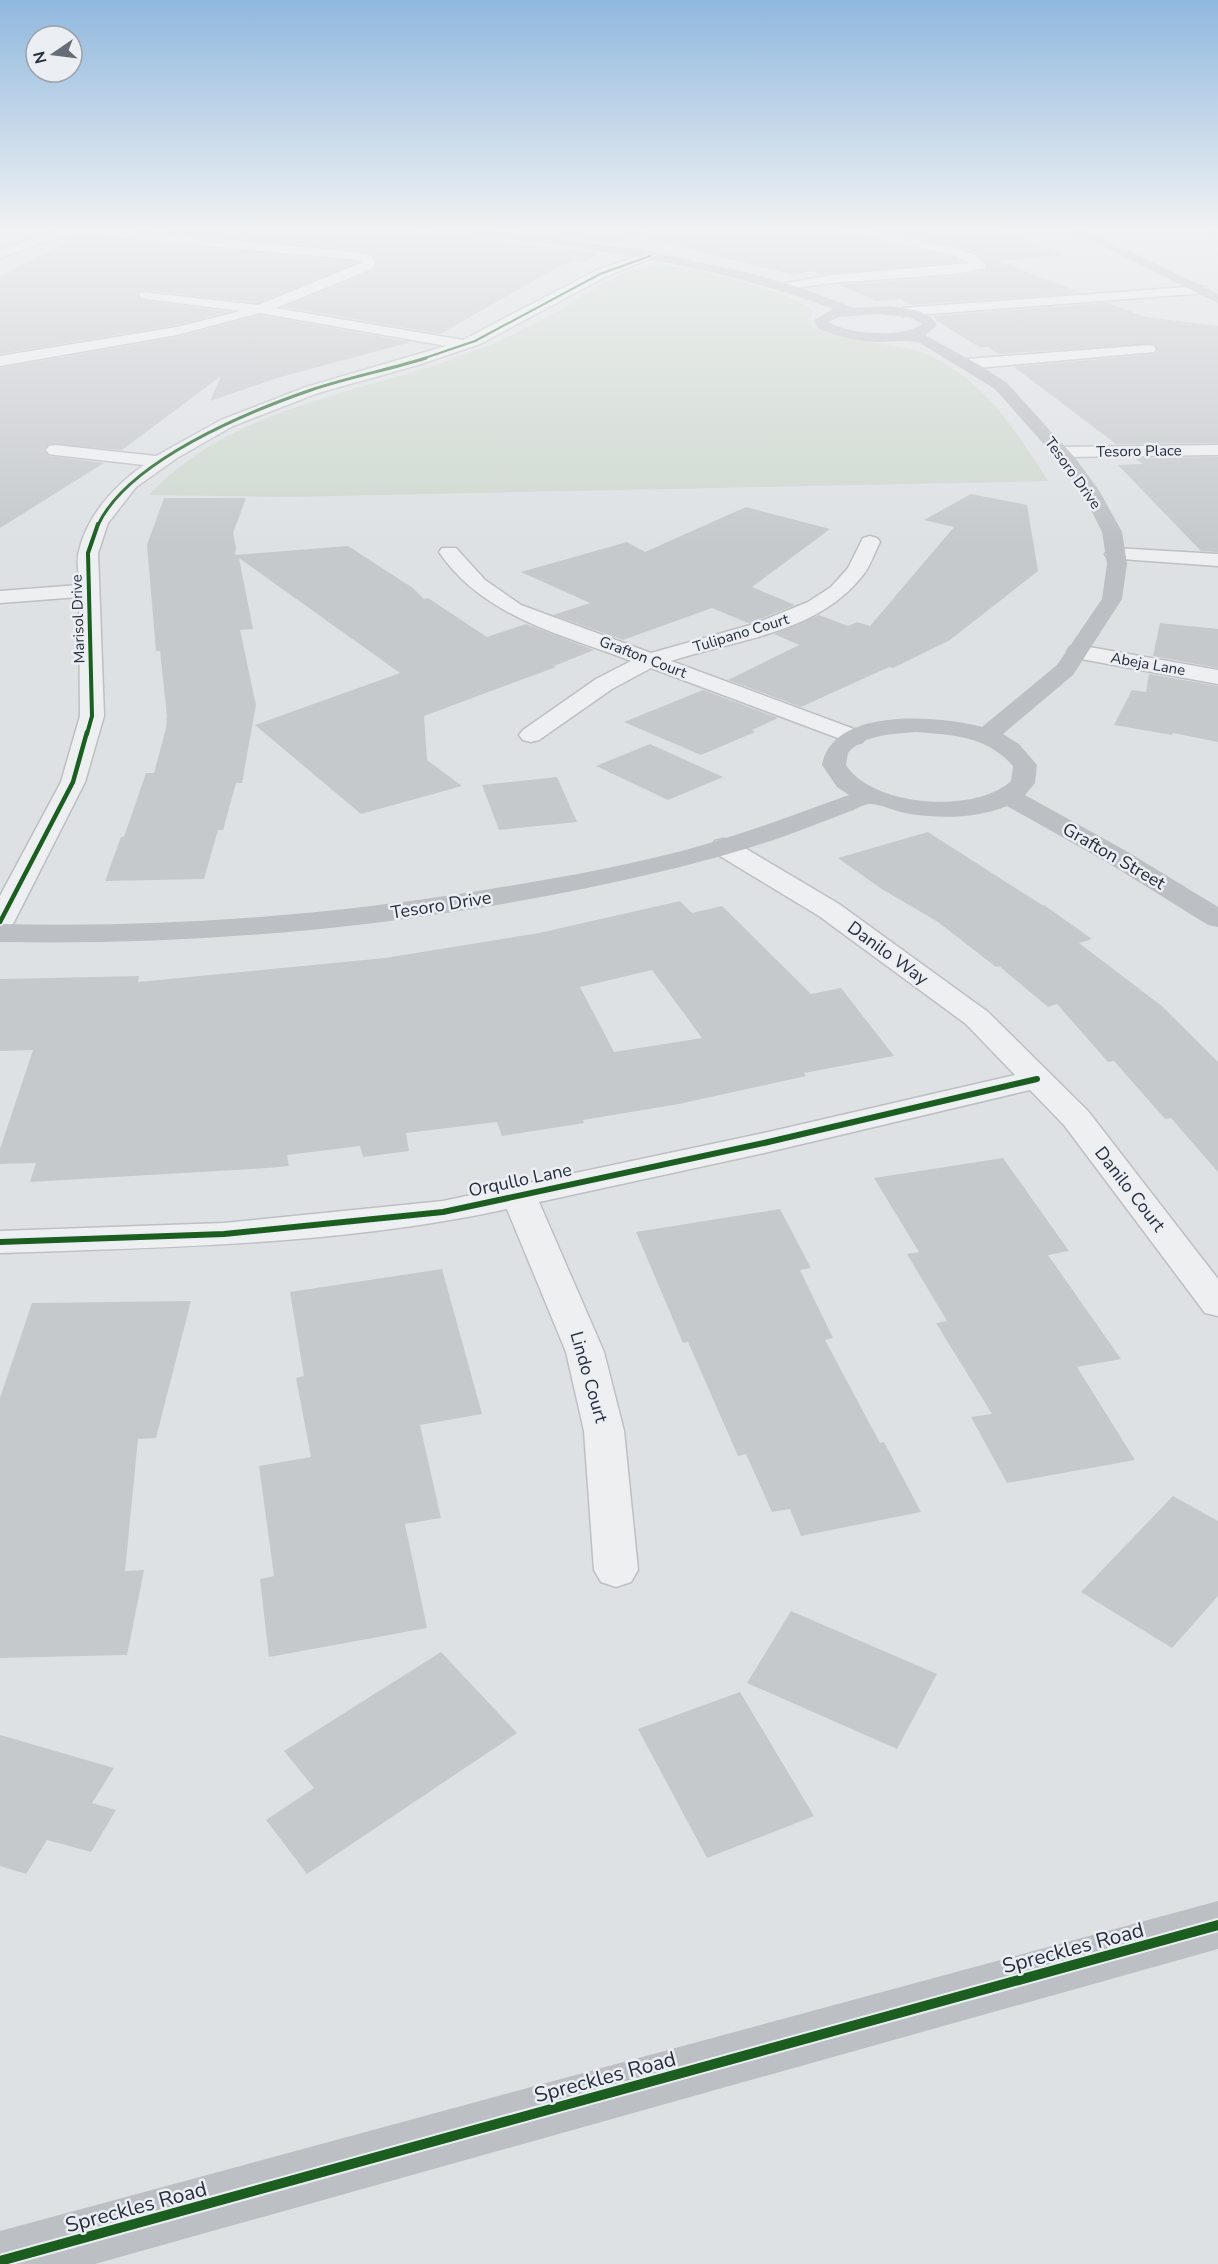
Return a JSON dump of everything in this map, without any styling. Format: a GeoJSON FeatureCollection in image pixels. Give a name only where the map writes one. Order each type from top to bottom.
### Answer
{"type":"FeatureCollection","features":[{"type":"Feature","properties":{"kind":"street"},"geometry":{"type":"LineString","coordinates":[[3,359],[172,332]]}},
{"type":"Feature","properties":{"kind":"street"},"geometry":{"type":"LineString","coordinates":[[389,332],[466,345]]}},
{"type":"Feature","properties":{"kind":"street","name":"Marisol Drive"},"geometry":{"type":"LineString","coordinates":[[0,922],[73,782],[93,716],[88,553],[99,522],[130,483],[160,462],[226,423],[312,390],[466,345],[492,332]]}},
{"type":"Feature","properties":{"kind":"street"},"geometry":{"type":"LineString","coordinates":[[841,332],[856,335],[908,335],[919,332]]}},
{"type":"Feature","properties":{"kind":"street","name":"Tesoro Drive"},"geometry":{"type":"LineString","coordinates":[[908,335],[925,340],[1001,386],[1061,452],[1091,492],[1112,532],[1117,564],[1112,599],[1065,670],[986,736]]}},
{"type":"Feature","properties":{"kind":"street"},"geometry":{"type":"LineString","coordinates":[[967,364],[1149,349]]}},
{"type":"Feature","properties":{"kind":"street"},"geometry":{"type":"LineString","coordinates":[[55,450],[160,462]]}},
{"type":"Feature","properties":{"kind":"street","name":"Tesoro Place"},"geometry":{"type":"LineString","coordinates":[[1061,452],[1218,450]]}},
{"type":"Feature","properties":{"kind":"street","name":"Tulipano Court"},"geometry":{"type":"LineString","coordinates":[[531,735],[617,675],[651,660],[773,624],[819,604],[841,587],[856,571],[870,542]]}},
{"type":"Feature","properties":{"kind":"street","name":"Grafton Court"},"geometry":{"type":"LineString","coordinates":[[449,552],[458,568],[469,579],[493,598],[514,609],[854,737]]}},
{"type":"Feature","properties":{"kind":"street"},"geometry":{"type":"LineString","coordinates":[[1115,554],[1218,560]]}},
{"type":"Feature","properties":{"kind":"street"},"geometry":{"type":"LineString","coordinates":[[0,597],[89,590]]}},
{"type":"Feature","properties":{"kind":"street","name":"Abeja Lane"},"geometry":{"type":"LineString","coordinates":[[1078,652],[1218,677]]}},
{"type":"Feature","properties":{"kind":"street"},"geometry":{"type":"LineString","coordinates":[[916,725],[954,728],[986,736],[1008,747],[1024,765],[1023,783],[1008,796],[980,805],[942,809],[902,805],[869,795],[847,783],[834,765],[837,751],[854,737],[885,728],[916,725]]}},
{"type":"Feature","properties":{"kind":"street","name":"Tesoro Drive"},"geometry":{"type":"LineString","coordinates":[[0,933],[50,935],[251,927],[424,909],[588,880],[724,847],[869,795]]}},
{"type":"Feature","properties":{"kind":"street","name":"Grafton Street"},"geometry":{"type":"LineString","coordinates":[[1008,796],[1119,858],[1218,919]]}},
{"type":"Feature","properties":{"kind":"street","name":"Danilo Way"},"geometry":{"type":"LineString","coordinates":[[724,847],[829,910],[977,1018],[1037,1079]]}},
{"type":"Feature","properties":{"kind":"street","name":"Orqullo Lane"},"geometry":{"type":"LineString","coordinates":[[0,1242],[224,1234],[443,1212],[776,1140],[1037,1079]]}},
{"type":"Feature","properties":{"kind":"street","name":"Danilo Court"},"geometry":{"type":"LineString","coordinates":[[1037,1079],[1076,1118],[1218,1304]]}},
{"type":"Feature","properties":{"kind":"street","name":"Lindo Court"},"geometry":{"type":"LineString","coordinates":[[519,1196],[585,1352],[604,1431],[616,1570]]}},
{"type":"Feature","properties":{"kind":"street","name":"Spreckles Road"},"geometry":{"type":"LineString","coordinates":[[0,2261],[1218,1924]]}},
{"type":"Feature","properties":{"kind":"shaded area"},"geometry":{"type":"Polygon","coordinates":[[[518,332],[823,332],[845,338],[914,350],[947,365],[981,392],[1010,425],[1048,481],[288,497],[149,495],[185,463],[224,438],[266,418],[310,402],[446,362],[518,332]]]}},
{"type":"Feature","properties":{"kind":"building"},"geometry":{"type":"Polygon","coordinates":[[[0,332],[136,332],[0,354],[0,332]]]}},
{"type":"Feature","properties":{"kind":"building"},"geometry":{"type":"Polygon","coordinates":[[[197,332],[353,332],[411,342],[277,378],[210,401],[221,376],[122,450],[49,444],[44,450],[49,456],[104,463],[0,528],[0,368],[197,332]]]}},
{"type":"Feature","properties":{"kind":"building"},"geometry":{"type":"Polygon","coordinates":[[[954,332],[1218,332],[1218,443],[1116,444],[1014,367],[1154,354],[1158,350],[1154,344],[998,354],[988,347],[979,347],[954,332]]]}},
{"type":"Feature","properties":{"kind":"building"},"geometry":{"type":"Polygon","coordinates":[[[1218,457],[1218,552],[1201,551],[1118,465],[1143,464],[1135,458],[1218,457]]]}},
{"type":"Feature","properties":{"kind":"building"},"geometry":{"type":"Polygon","coordinates":[[[971,494],[1027,505],[1038,571],[950,640],[893,668],[889,667],[801,707],[728,680],[799,645],[774,634],[819,615],[848,626],[857,622],[870,626],[954,527],[924,520],[971,494]]]}},
{"type":"Feature","properties":{"kind":"building"},"geometry":{"type":"Polygon","coordinates":[[[164,498],[246,498],[233,533],[235,555],[348,546],[413,588],[424,599],[428,598],[487,637],[526,624],[594,650],[554,666],[556,667],[424,716],[427,760],[462,786],[361,814],[255,725],[400,673],[239,558],[253,629],[240,630],[256,705],[242,783],[236,783],[223,830],[218,830],[204,879],[105,881],[121,837],[124,837],[146,773],[154,773],[166,728],[167,716],[160,651],[156,651],[147,545],[164,498]]]}},
{"type":"Feature","properties":{"kind":"building"},"geometry":{"type":"Polygon","coordinates":[[[746,507],[830,529],[752,587],[795,605],[753,622],[748,623],[712,608],[623,640],[553,615],[590,603],[521,572],[627,542],[645,552],[746,507]]]}},
{"type":"Feature","properties":{"kind":"building"},"geometry":{"type":"Polygon","coordinates":[[[1160,623],[1218,629],[1218,668],[1153,656],[1160,623]]]}},
{"type":"Feature","properties":{"kind":"building"},"geometry":{"type":"Polygon","coordinates":[[[1149,674],[1218,686],[1218,742],[1114,725],[1132,690],[1146,692],[1149,674]]]}},
{"type":"Feature","properties":{"kind":"building"},"geometry":{"type":"Polygon","coordinates":[[[703,690],[778,718],[752,730],[755,732],[701,755],[624,722],[703,690]]]}},
{"type":"Feature","properties":{"kind":"building"},"geometry":{"type":"Polygon","coordinates":[[[650,744],[723,777],[668,800],[596,766],[650,744]]]}},
{"type":"Feature","properties":{"kind":"building"},"geometry":{"type":"Polygon","coordinates":[[[557,777],[577,822],[499,830],[482,785],[557,777]]]}},
{"type":"Feature","properties":{"kind":"building"},"geometry":{"type":"Polygon","coordinates":[[[928,832],[1044,905],[1092,939],[1079,943],[1163,1007],[1218,1062],[1218,1172],[1171,1118],[1165,1119],[1114,1061],[1108,1062],[1057,1004],[1048,1007],[999,966],[996,967],[938,922],[880,888],[838,858],[928,832]]]}},
{"type":"Feature","properties":{"kind":"building"},"geometry":{"type":"Polygon","coordinates":[[[680,901],[692,913],[722,906],[811,994],[841,988],[894,1056],[804,1073],[806,1076],[679,1104],[502,1136],[497,1122],[406,1133],[409,1151],[363,1157],[360,1146],[287,1155],[289,1166],[30,1182],[36,1163],[0,1164],[0,1149],[33,1050],[0,1051],[0,979],[139,976],[138,982],[385,958],[539,933],[680,901]],[[652,970],[580,987],[614,1052],[702,1038],[652,970]]]}},
{"type":"Feature","properties":{"kind":"building"},"geometry":{"type":"Polygon","coordinates":[[[1003,1158],[1069,1251],[1048,1255],[1121,1359],[1077,1367],[1135,1460],[1007,1483],[971,1417],[992,1414],[936,1323],[947,1321],[907,1254],[919,1252],[874,1178],[1003,1158]]]}},
{"type":"Feature","properties":{"kind":"building"},"geometry":{"type":"Polygon","coordinates":[[[780,1209],[811,1268],[800,1270],[833,1338],[825,1340],[880,1443],[884,1442],[921,1512],[801,1536],[790,1509],[772,1512],[746,1454],[738,1456],[688,1342],[683,1343],[636,1232],[780,1209]]]}},
{"type":"Feature","properties":{"kind":"building"},"geometry":{"type":"Polygon","coordinates":[[[442,1269],[482,1414],[420,1425],[441,1518],[405,1524],[427,1628],[269,1657],[260,1579],[274,1576],[259,1466],[311,1457],[296,1378],[304,1376],[290,1292],[442,1269]]]}},
{"type":"Feature","properties":{"kind":"building"},"geometry":{"type":"Polygon","coordinates":[[[191,1301],[156,1438],[138,1439],[125,1571],[144,1570],[127,1655],[0,1658],[0,1398],[32,1303],[191,1301]]]}},
{"type":"Feature","properties":{"kind":"building"},"geometry":{"type":"Polygon","coordinates":[[[1173,1496],[1218,1521],[1218,1596],[1172,1648],[1081,1592],[1173,1496]]]}},
{"type":"Feature","properties":{"kind":"building"},"geometry":{"type":"Polygon","coordinates":[[[791,1611],[937,1674],[897,1749],[747,1683],[791,1611]]]}},
{"type":"Feature","properties":{"kind":"building"},"geometry":{"type":"Polygon","coordinates":[[[441,1652],[517,1733],[307,1874],[266,1820],[314,1788],[284,1751],[441,1652]]]}},
{"type":"Feature","properties":{"kind":"building"},"geometry":{"type":"Polygon","coordinates":[[[740,1692],[814,1816],[707,1858],[638,1729],[740,1692]]]}},
{"type":"Feature","properties":{"kind":"building"},"geometry":{"type":"Polygon","coordinates":[[[0,1735],[114,1768],[92,1803],[116,1810],[91,1852],[47,1840],[26,1874],[0,1866],[0,1735]]]}},
{"type":"Feature","properties":{"kind":"cycle path"},"geometry":{"type":"LineString","coordinates":[[0,922],[73,782],[92,716],[88,553],[99,522],[130,483],[171,454],[227,423],[312,390],[413,362],[475,341],[492,332]]}},
{"type":"Feature","properties":{"kind":"cycle path"},"geometry":{"type":"LineString","coordinates":[[0,1242],[224,1234],[443,1212],[764,1143],[1037,1079]]}},
{"type":"Feature","properties":{"kind":"cycle path"},"geometry":{"type":"LineString","coordinates":[[0,2261],[1218,1925]]}}]}
